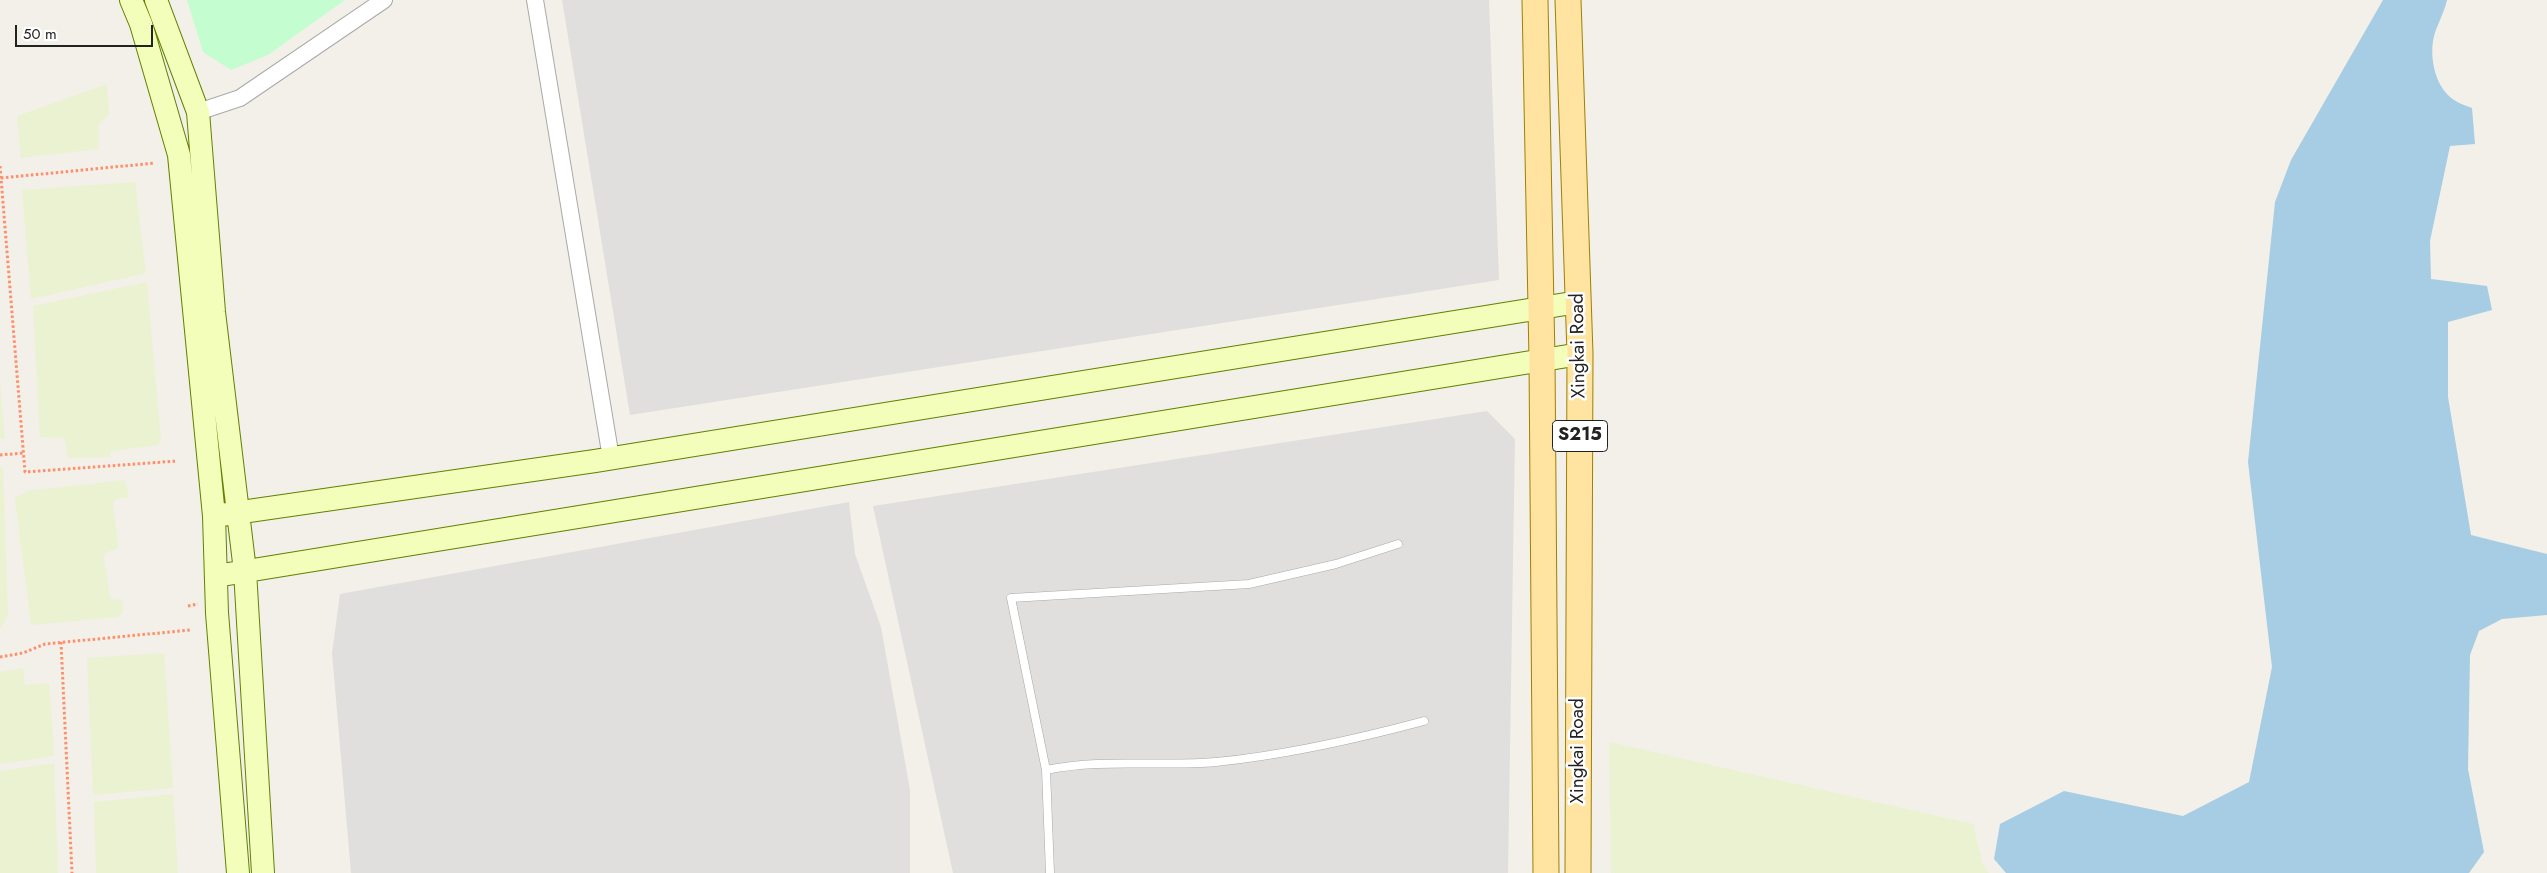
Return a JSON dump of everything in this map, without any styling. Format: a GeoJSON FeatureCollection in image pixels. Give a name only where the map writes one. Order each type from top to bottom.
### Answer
{"type":"FeatureCollection","features":[{"type":"Feature","properties":{"kind":"main road","name":"Xingkai Road"},"geometry":{"type":"LineString","coordinates":[[1535,0],[1542,359],[1546,873]]}},
{"type":"Feature","properties":{"kind":"main road","name":"Xingkai Road"},"geometry":{"type":"LineString","coordinates":[[1568,0],[1580,354],[1578,873]]}},
{"type":"Feature","properties":{"kind":"street"},"geometry":{"type":"LineString","coordinates":[[132,0],[141,24],[179,155],[214,516],[216,576],[238,873]]}},
{"type":"Feature","properties":{"kind":"street"},"geometry":{"type":"LineString","coordinates":[[198,112],[240,98],[384,0]]}},
{"type":"Feature","properties":{"kind":"street"},"geometry":{"type":"LineString","coordinates":[[535,0],[611,458]]}},
{"type":"Feature","properties":{"kind":"street"},"geometry":{"type":"LineString","coordinates":[[160,9],[198,112],[214,312],[236,512],[245,571],[263,873]]}},
{"type":"Feature","properties":{"kind":"street"},"geometry":{"type":"LineString","coordinates":[[214,516],[611,458],[1578,302]]}},
{"type":"Feature","properties":{"kind":"street"},"geometry":{"type":"LineString","coordinates":[[216,576],[1580,354]]}},
{"type":"Feature","properties":{"kind":"lane"},"geometry":{"type":"LineString","coordinates":[[1050,873],[1046,770],[1011,598],[1249,584],[1336,564],[1398,544]]}},
{"type":"Feature","properties":{"kind":"lane"},"geometry":{"type":"LineString","coordinates":[[1046,770],[1071,765],[1216,762],[1356,740],[1424,721]]}},
{"type":"Feature","properties":{"kind":"path"},"geometry":{"type":"LineString","coordinates":[[1,178],[155,163]]}},
{"type":"Feature","properties":{"kind":"path"},"geometry":{"type":"LineString","coordinates":[[0,166],[25,472],[178,460]]}},
{"type":"Feature","properties":{"kind":"path"},"geometry":{"type":"LineString","coordinates":[[0,455],[23,453]]}},
{"type":"Feature","properties":{"kind":"path"},"geometry":{"type":"LineString","coordinates":[[0,657],[23,654],[45,644],[190,630]]}},
{"type":"Feature","properties":{"kind":"path"},"geometry":{"type":"LineString","coordinates":[[61,642],[72,873]]}},
{"type":"Feature","properties":{"kind":"shaded area"},"geometry":{"type":"Polygon","coordinates":[[[562,0],[1489,0],[1499,280],[630,415],[562,0]]]}},
{"type":"Feature","properties":{"kind":"shaded area"},"geometry":{"type":"Polygon","coordinates":[[[1487,411],[1515,439],[1508,873],[953,873],[873,506],[1487,411]]]}},
{"type":"Feature","properties":{"kind":"shaded area"},"geometry":{"type":"Polygon","coordinates":[[[849,502],[855,554],[881,627],[910,790],[910,873],[351,873],[332,653],[340,594],[849,502]]]}},
{"type":"Feature","properties":{"kind":"green space"},"geometry":{"type":"Polygon","coordinates":[[[187,0],[345,0],[268,55],[231,70],[203,52],[187,0]]]}},
{"type":"Feature","properties":{"kind":"green space"},"geometry":{"type":"Polygon","coordinates":[[[107,84],[109,115],[98,125],[99,149],[21,158],[17,116],[107,84]]]}},
{"type":"Feature","properties":{"kind":"green space"},"geometry":{"type":"Polygon","coordinates":[[[135,182],[146,273],[31,299],[22,190],[135,182]]]}},
{"type":"Feature","properties":{"kind":"green space"},"geometry":{"type":"Polygon","coordinates":[[[147,282],[161,441],[158,445],[111,451],[110,457],[68,458],[64,438],[40,437],[33,306],[147,282]]]}},
{"type":"Feature","properties":{"kind":"green space"},"geometry":{"type":"Polygon","coordinates":[[[0,382],[5,439],[0,439],[0,382]]]}},
{"type":"Feature","properties":{"kind":"green space"},"geometry":{"type":"Polygon","coordinates":[[[0,468],[3,468],[8,616],[0,629],[0,468]]]}},
{"type":"Feature","properties":{"kind":"green space"},"geometry":{"type":"Polygon","coordinates":[[[125,480],[129,497],[114,500],[113,507],[119,548],[105,553],[104,559],[110,596],[113,600],[122,599],[123,612],[118,617],[31,625],[15,498],[27,491],[125,480]]]}},
{"type":"Feature","properties":{"kind":"green space"},"geometry":{"type":"Polygon","coordinates":[[[164,653],[173,788],[93,795],[87,658],[164,653]]]}},
{"type":"Feature","properties":{"kind":"green space"},"geometry":{"type":"Polygon","coordinates":[[[23,668],[25,685],[49,683],[54,756],[0,764],[0,672],[23,668]]]}},
{"type":"Feature","properties":{"kind":"green space"},"geometry":{"type":"Polygon","coordinates":[[[1609,742],[1973,824],[1983,865],[1989,873],[1611,873],[1609,742]]]}},
{"type":"Feature","properties":{"kind":"green space"},"geometry":{"type":"Polygon","coordinates":[[[54,763],[58,873],[0,873],[0,771],[54,763]]]}},
{"type":"Feature","properties":{"kind":"green space"},"geometry":{"type":"Polygon","coordinates":[[[173,794],[178,873],[96,873],[94,802],[173,794]]]}},
{"type":"Feature","properties":{"kind":"water"},"geometry":{"type":"Polygon","coordinates":[[[2383,0],[2447,0],[2433,41],[2432,57],[2436,74],[2443,89],[2456,101],[2472,108],[2475,144],[2450,146],[2430,241],[2431,279],[2487,286],[2492,310],[2448,322],[2448,397],[2471,535],[2547,554],[2547,615],[2502,619],[2479,631],[2470,655],[2468,769],[2484,852],[2469,873],[2006,873],[1994,859],[2000,824],[2064,791],[2183,816],[2249,782],[2272,667],[2248,462],[2275,202],[2291,160],[2383,0]]]}}]}
